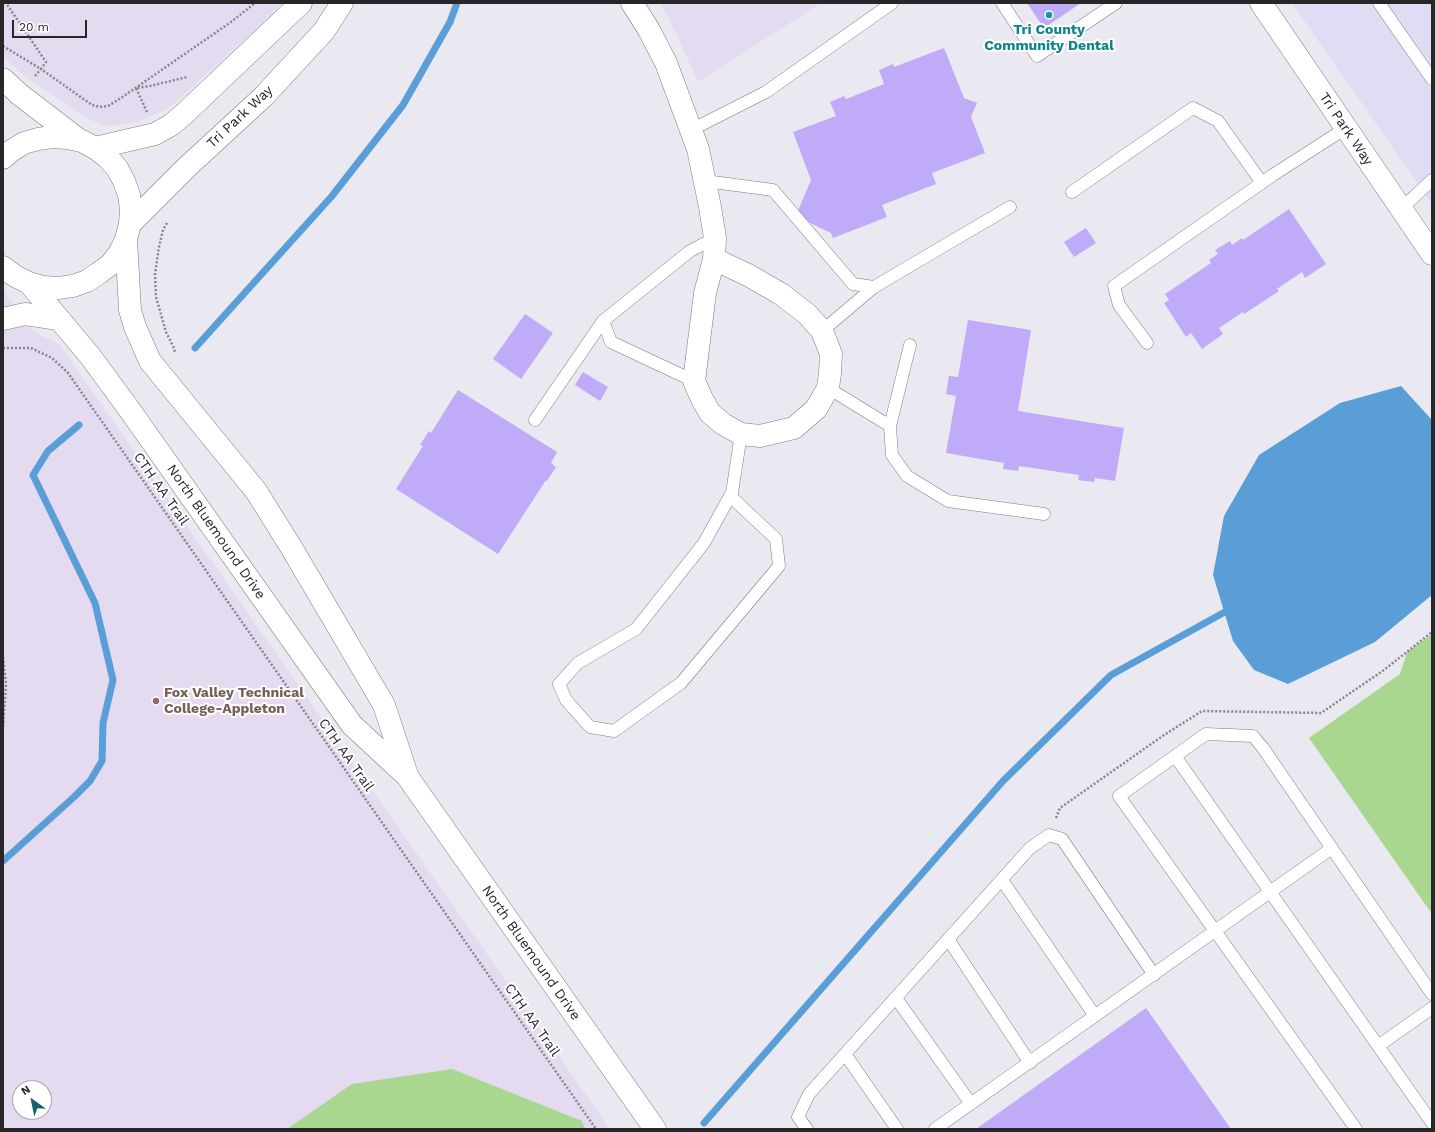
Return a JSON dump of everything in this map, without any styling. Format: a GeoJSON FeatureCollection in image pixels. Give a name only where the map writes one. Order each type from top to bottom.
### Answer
{"type":"FeatureCollection","features":[{"type":"Feature","properties":{"kind":"main road"},"geometry":{"type":"LineString","coordinates":[[3,158],[11,151],[38,139],[52,137],[67,138],[88,145],[155,134],[171,125],[184,115],[301,3]]}},
{"type":"Feature","properties":{"kind":"main road","name":"Tri Park Way"},"geometry":{"type":"LineString","coordinates":[[128,231],[187,167],[263,97],[324,31],[342,3]]}},
{"type":"Feature","properties":{"kind":"main road"},"geometry":{"type":"LineString","coordinates":[[632,3],[649,30],[666,63],[698,149],[715,248],[705,294],[694,381],[710,413],[723,424],[741,434],[760,436],[794,428],[816,409],[828,388],[830,354],[822,331],[807,314],[781,294],[748,275],[715,248]]}},
{"type":"Feature","properties":{"kind":"main road","name":"Tri Park Way"},"geometry":{"type":"LineString","coordinates":[[1261,3],[1432,254]]}},
{"type":"Feature","properties":{"kind":"main road"},"geometry":{"type":"LineString","coordinates":[[3,79],[19,94],[88,145]]}},
{"type":"Feature","properties":{"kind":"main road","name":"North Bluemound Drive"},"geometry":{"type":"LineString","coordinates":[[88,145],[107,157],[117,168],[129,195],[131,209],[128,231],[130,310],[135,327],[150,361],[256,491],[291,547],[384,705],[407,776]]}},
{"type":"Feature","properties":{"kind":"main road"},"geometry":{"type":"LineString","coordinates":[[12,277],[43,287],[58,288],[73,286],[87,281],[111,264],[120,252],[128,231]]}},
{"type":"Feature","properties":{"kind":"main road","name":"North Bluemound Drive"},"geometry":{"type":"LineString","coordinates":[[12,277],[59,319],[90,356],[352,725],[407,776],[655,1129]]}},
{"type":"Feature","properties":{"kind":"main road"},"geometry":{"type":"LineString","coordinates":[[3,319],[24,314],[59,319]]}},
{"type":"Feature","properties":{"kind":"lane"},"geometry":{"type":"LineString","coordinates":[[691,130],[766,92],[892,3]]}},
{"type":"Feature","properties":{"kind":"lane"},"geometry":{"type":"LineString","coordinates":[[1002,3],[1037,56],[1116,3]]}},
{"type":"Feature","properties":{"kind":"lane"},"geometry":{"type":"LineString","coordinates":[[1379,3],[1432,79]]}},
{"type":"Feature","properties":{"kind":"lane"},"geometry":{"type":"LineString","coordinates":[[1072,192],[1193,108],[1218,120],[1262,182]]}},
{"type":"Feature","properties":{"kind":"lane"},"geometry":{"type":"LineString","coordinates":[[1147,343],[1119,305],[1114,286],[1262,182],[1346,128]]}},
{"type":"Feature","properties":{"kind":"lane"},"geometry":{"type":"LineString","coordinates":[[1401,209],[1432,180]]}},
{"type":"Feature","properties":{"kind":"lane"},"geometry":{"type":"LineString","coordinates":[[704,181],[773,190],[853,284],[874,287]]}},
{"type":"Feature","properties":{"kind":"lane"},"geometry":{"type":"LineString","coordinates":[[822,331],[874,287],[1010,207]]}},
{"type":"Feature","properties":{"kind":"lane"},"geometry":{"type":"LineString","coordinates":[[535,420],[603,321],[690,251],[715,248]]}},
{"type":"Feature","properties":{"kind":"lane"},"geometry":{"type":"LineString","coordinates":[[603,321],[611,342],[694,381]]}},
{"type":"Feature","properties":{"kind":"lane"},"geometry":{"type":"LineString","coordinates":[[910,345],[890,426],[892,454],[907,476],[948,501],[1044,514]]}},
{"type":"Feature","properties":{"kind":"lane"},"geometry":{"type":"LineString","coordinates":[[828,388],[890,426]]}},
{"type":"Feature","properties":{"kind":"lane"},"geometry":{"type":"LineString","coordinates":[[730,496],[776,539],[779,566],[681,683],[614,731],[590,727],[566,700],[559,684],[578,664],[636,629],[704,543],[730,496],[732,493],[741,434]]}},
{"type":"Feature","properties":{"kind":"lane"},"geometry":{"type":"LineString","coordinates":[[1356,1129],[1119,796],[1206,734],[1253,736],[1264,748],[1432,994]]}},
{"type":"Feature","properties":{"kind":"lane"},"geometry":{"type":"LineString","coordinates":[[1175,756],[1432,1123]]}},
{"type":"Feature","properties":{"kind":"lane"},"geometry":{"type":"LineString","coordinates":[[807,1129],[798,1117],[809,1094],[1030,848],[1049,836],[1062,840],[1154,975]]}},
{"type":"Feature","properties":{"kind":"lane"},"geometry":{"type":"LineString","coordinates":[[936,1129],[1332,848]]}},
{"type":"Feature","properties":{"kind":"lane"},"geometry":{"type":"LineString","coordinates":[[1002,880],[1095,1016]]}},
{"type":"Feature","properties":{"kind":"lane"},"geometry":{"type":"LineString","coordinates":[[948,940],[1030,1063]]}},
{"type":"Feature","properties":{"kind":"lane"},"geometry":{"type":"LineString","coordinates":[[896,998],[971,1104]]}},
{"type":"Feature","properties":{"kind":"lane"},"geometry":{"type":"LineString","coordinates":[[1378,1046],[1432,1008]]}},
{"type":"Feature","properties":{"kind":"lane"},"geometry":{"type":"LineString","coordinates":[[845,1054],[897,1129]]}},
{"type":"Feature","properties":{"kind":"path"},"geometry":{"type":"LineString","coordinates":[[6,3],[46,62],[33,78]]}},
{"type":"Feature","properties":{"kind":"path"},"geometry":{"type":"LineString","coordinates":[[3,46],[41,69],[92,105],[100,107],[108,106],[231,22],[255,3]]}},
{"type":"Feature","properties":{"kind":"path"},"geometry":{"type":"LineString","coordinates":[[136,88],[194,75]]}},
{"type":"Feature","properties":{"kind":"path"},"geometry":{"type":"LineString","coordinates":[[136,88],[149,118]]}},
{"type":"Feature","properties":{"kind":"path"},"geometry":{"type":"LineString","coordinates":[[170,218],[163,230],[155,274],[156,297],[160,316],[174,348]]}},
{"type":"Feature","properties":{"kind":"path","name":"CTH AA Trail"},"geometry":{"type":"LineString","coordinates":[[3,348],[31,348],[52,358],[68,373],[596,1129]]}},
{"type":"Feature","properties":{"kind":"path"},"geometry":{"type":"LineString","coordinates":[[3,658],[6,684],[3,728]]}},
{"type":"Feature","properties":{"kind":"shaded area"},"geometry":{"type":"Polygon","coordinates":[[[3,3],[282,3],[169,108],[138,122],[108,126],[88,119],[20,73],[3,56],[3,3]]]}},
{"type":"Feature","properties":{"kind":"shaded area"},"geometry":{"type":"Polygon","coordinates":[[[660,3],[821,3],[698,82],[676,33],[660,3]]]}},
{"type":"Feature","properties":{"kind":"shaded area"},"geometry":{"type":"Polygon","coordinates":[[[1292,3],[1432,3],[1432,204],[1292,3]]]}},
{"type":"Feature","properties":{"kind":"shaded area","name":"Fox Valley Technical College-Appleton"},"geometry":{"type":"Polygon","coordinates":[[[3,290],[35,333],[59,344],[610,1129],[3,1129],[3,290]]]}},
{"type":"Feature","properties":{"kind":"green space"},"geometry":{"type":"Polygon","coordinates":[[[1432,634],[1432,914],[1309,738],[1400,674],[1407,652],[1432,634]]]}},
{"type":"Feature","properties":{"kind":"green space"},"geometry":{"type":"Polygon","coordinates":[[[452,1069],[582,1121],[585,1129],[287,1129],[352,1084],[452,1069]]]}},
{"type":"Feature","properties":{"kind":"water"},"geometry":{"type":"Polygon","coordinates":[[[1401,386],[1432,420],[1432,595],[1375,642],[1288,684],[1254,670],[1233,641],[1213,575],[1224,516],[1259,455],[1340,403],[1401,386]]]}},
{"type":"Feature","properties":{"kind":"building","name":"Tri County Community Dental"},"geometry":{"type":"Polygon","coordinates":[[[1027,3],[1081,3],[1044,28],[1027,3]]]}},
{"type":"Feature","properties":{"kind":"building"},"geometry":{"type":"Polygon","coordinates":[[[944,48],[964,98],[977,103],[971,117],[985,153],[932,173],[936,184],[882,205],[887,217],[833,238],[831,233],[802,219],[798,211],[811,180],[793,132],[836,116],[830,102],[844,96],[846,99],[884,84],[879,70],[893,64],[894,67],[944,48]]]}},
{"type":"Feature","properties":{"kind":"building"},"geometry":{"type":"Polygon","coordinates":[[[1289,209],[1326,264],[1305,278],[1302,272],[1277,289],[1279,291],[1244,314],[1243,312],[1219,328],[1223,334],[1202,349],[1191,333],[1186,337],[1164,303],[1169,300],[1165,294],[1211,263],[1209,260],[1218,254],[1215,250],[1230,241],[1232,245],[1242,238],[1243,240],[1289,209]]]}},
{"type":"Feature","properties":{"kind":"building"},"geometry":{"type":"Polygon","coordinates":[[[1086,228],[1096,243],[1074,257],[1064,242],[1086,228]]]}},
{"type":"Feature","properties":{"kind":"building"},"geometry":{"type":"Polygon","coordinates":[[[525,314],[553,333],[521,379],[493,359],[525,314]]]}},
{"type":"Feature","properties":{"kind":"building"},"geometry":{"type":"Polygon","coordinates":[[[968,320],[1031,330],[1018,411],[1124,428],[1115,481],[1095,478],[1094,482],[1078,480],[1079,475],[1019,466],[1018,471],[1003,469],[1004,463],[946,453],[956,396],[946,394],[949,376],[958,377],[968,320]]]}},
{"type":"Feature","properties":{"kind":"building"},"geometry":{"type":"Polygon","coordinates":[[[583,372],[608,387],[600,401],[575,385],[583,372]]]}},
{"type":"Feature","properties":{"kind":"building"},"geometry":{"type":"Polygon","coordinates":[[[458,390],[557,452],[551,463],[556,467],[498,554],[396,489],[423,446],[420,445],[429,431],[431,433],[458,390]]]}},
{"type":"Feature","properties":{"kind":"building"},"geometry":{"type":"Polygon","coordinates":[[[1146,1008],[1231,1129],[976,1129],[1146,1008]]]}},
{"type":"Feature","properties":{"kind":"waterway"},"geometry":{"type":"LineString","coordinates":[[195,348],[332,196],[403,105],[450,22],[457,3]]}},
{"type":"Feature","properties":{"kind":"waterway"},"geometry":{"type":"LineString","coordinates":[[3,861],[90,781],[102,761],[103,723],[113,680],[95,603],[33,475],[48,451],[79,425]]}},
{"type":"Feature","properties":{"kind":"waterway"},"geometry":{"type":"LineString","coordinates":[[704,1123],[1003,781],[1111,675],[1232,608]]}},
{"type":"Feature","properties":{"kind":"place","name":"Tri County Community Dental"},"geometry":{"type":"Point","coordinates":[1049,15]}},
{"type":"Feature","properties":{"kind":"place","name":"Fox Valley Technical College-Appleton"},"geometry":{"type":"Point","coordinates":[156,701]}}]}
